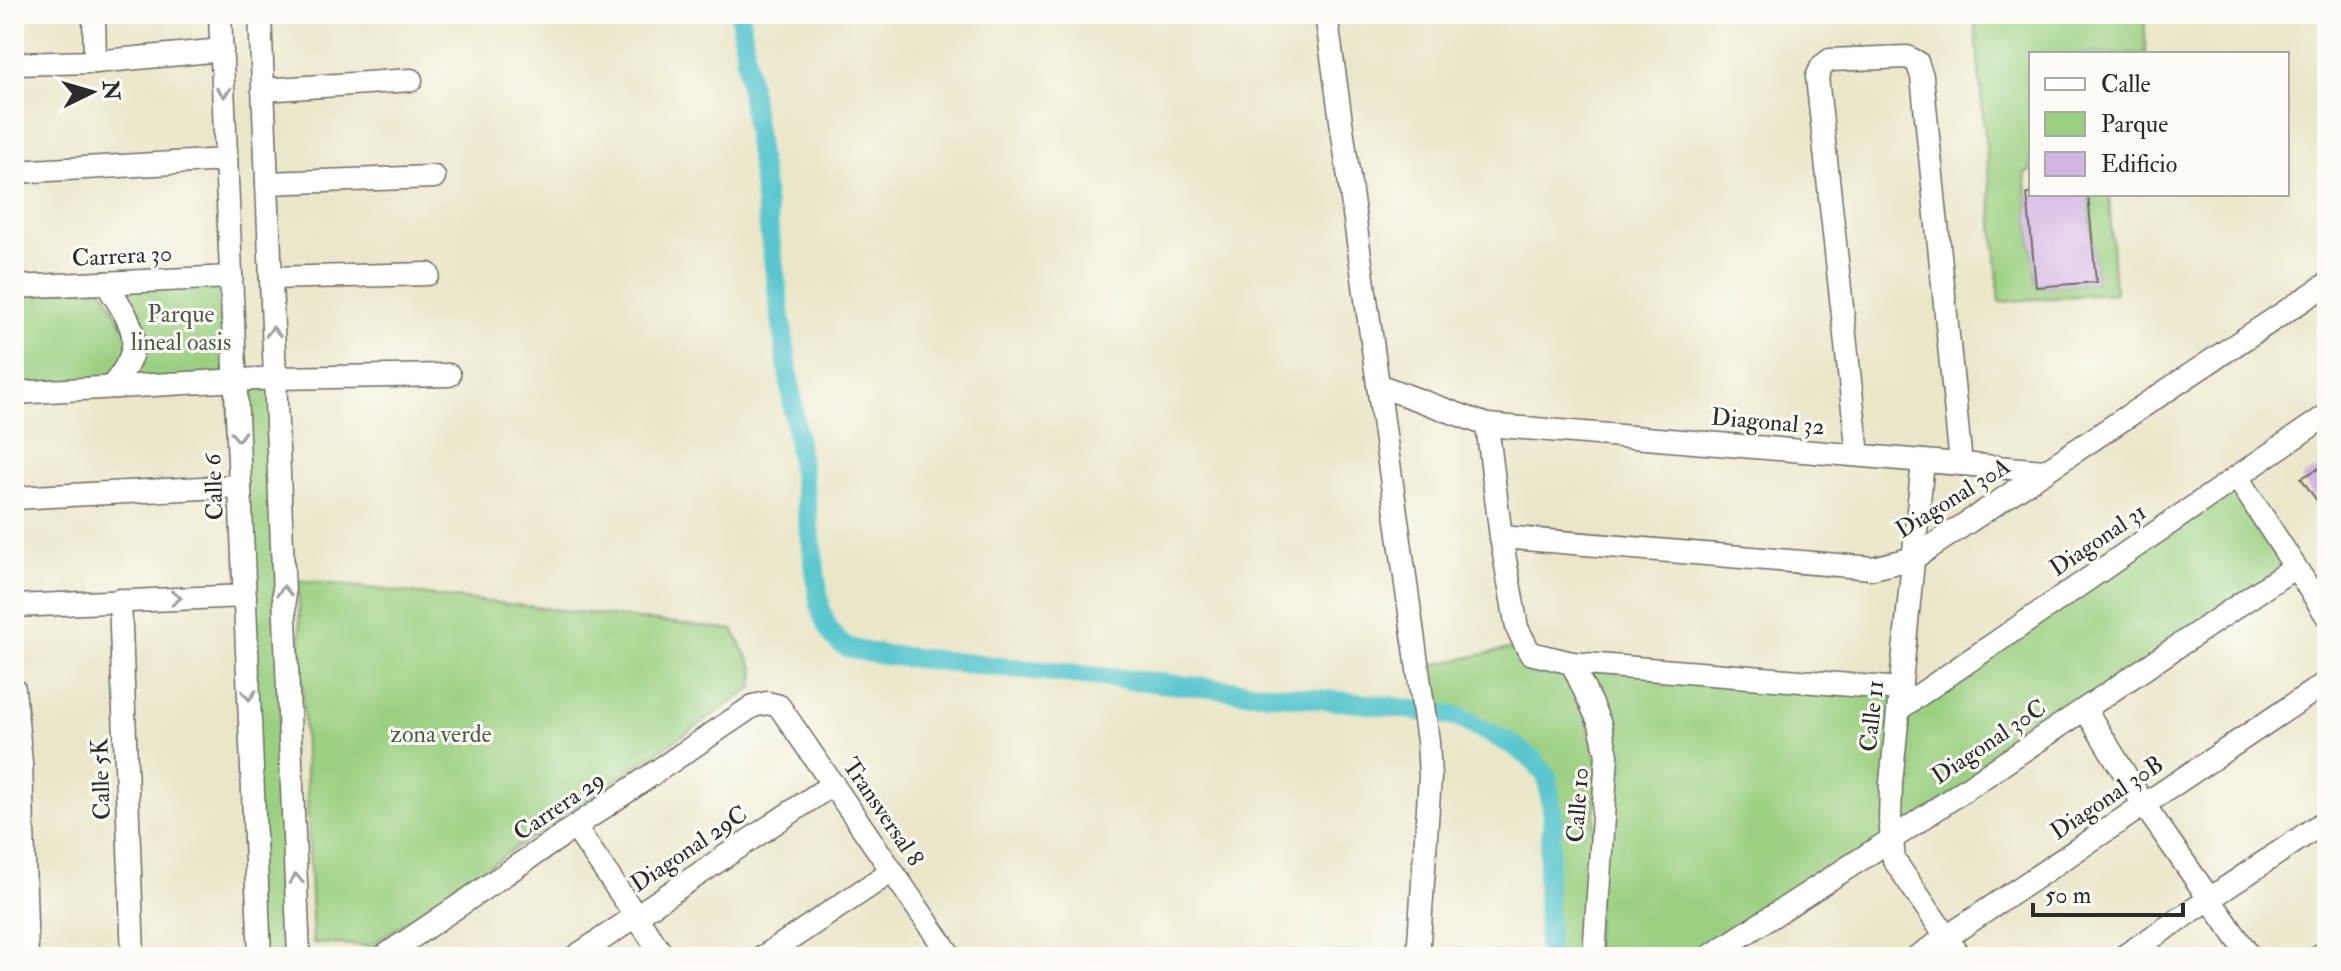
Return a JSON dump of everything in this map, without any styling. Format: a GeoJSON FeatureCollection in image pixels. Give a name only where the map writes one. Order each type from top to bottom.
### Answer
{"type":"FeatureCollection","features":[{"type":"Feature","properties":{"kind":"street"},"geometry":{"type":"LineString","coordinates":[[94,14],[95,62]]}},
{"type":"Feature","properties":{"kind":"street","name":"Calle 6"},"geometry":{"type":"LineString","coordinates":[[220,14],[260,957]]}},
{"type":"Feature","properties":{"kind":"street"},"geometry":{"type":"LineString","coordinates":[[260,14],[299,957]]}},
{"type":"Feature","properties":{"kind":"street"},"geometry":{"type":"LineString","coordinates":[[1326,14],[1428,741],[1430,777],[1418,957]]}},
{"type":"Feature","properties":{"kind":"street"},"geometry":{"type":"LineString","coordinates":[[14,64],[95,62],[222,50]]}},
{"type":"Feature","properties":{"kind":"street"},"geometry":{"type":"LineString","coordinates":[[1858,455],[1817,77],[1822,66],[1830,60],[1907,57],[1917,62],[1922,76],[1961,464]]}},
{"type":"Feature","properties":{"kind":"street"},"geometry":{"type":"LineString","coordinates":[[263,90],[411,80]]}},
{"type":"Feature","properties":{"kind":"street"},"geometry":{"type":"LineString","coordinates":[[14,172],[226,160]]}},
{"type":"Feature","properties":{"kind":"street"},"geometry":{"type":"LineString","coordinates":[[267,183],[434,177]]}},
{"type":"Feature","properties":{"kind":"street"},"geometry":{"type":"LineString","coordinates":[[271,278],[428,274]]}},
{"type":"Feature","properties":{"kind":"street","name":"Carrera 30"},"geometry":{"type":"LineString","coordinates":[[14,287],[231,277]]}},
{"type":"Feature","properties":{"kind":"street"},"geometry":{"type":"LineString","coordinates":[[106,283],[128,318],[134,344],[130,363],[111,387]]}},
{"type":"Feature","properties":{"kind":"street","name":"Diagonal 30A"},"geometry":{"type":"LineString","coordinates":[[1501,537],[1873,568],[1914,558],[2327,284]]}},
{"type":"Feature","properties":{"kind":"street"},"geometry":{"type":"LineString","coordinates":[[14,393],[275,378],[449,375]]}},
{"type":"Feature","properties":{"kind":"street","name":"Diagonal 32"},"geometry":{"type":"LineString","coordinates":[[1378,385],[1487,425],[2045,471]]}},
{"type":"Feature","properties":{"kind":"street","name":"Diagonal 31"},"geometry":{"type":"LineString","coordinates":[[1900,699],[2327,415]]}},
{"type":"Feature","properties":{"kind":"street"},"geometry":{"type":"LineString","coordinates":[[1487,425],[1501,537],[1517,628],[1530,653],[1572,663],[1900,699]]}},
{"type":"Feature","properties":{"kind":"street","name":"Calle 11"},"geometry":{"type":"LineString","coordinates":[[1923,461],[1890,820],[1894,860],[1960,957]]}},
{"type":"Feature","properties":{"kind":"street"},"geometry":{"type":"LineString","coordinates":[[2237,477],[2327,616]]}},
{"type":"Feature","properties":{"kind":"street"},"geometry":{"type":"LineString","coordinates":[[14,498],[240,486]]}},
{"type":"Feature","properties":{"kind":"street","name":"Diagonal 30C"},"geometry":{"type":"LineString","coordinates":[[1709,957],[1892,839],[2295,567]]}},
{"type":"Feature","properties":{"kind":"street"},"geometry":{"type":"LineString","coordinates":[[14,606],[245,596]]}},
{"type":"Feature","properties":{"kind":"street","name":"Calle 5K"},"geometry":{"type":"LineString","coordinates":[[120,600],[133,957]]}},
{"type":"Feature","properties":{"kind":"street","name":"Calle 10"},"geometry":{"type":"LineString","coordinates":[[1572,663],[1600,724],[1607,755],[1594,957]]}},
{"type":"Feature","properties":{"kind":"street","name":"Diagonal 30B"},"geometry":{"type":"LineString","coordinates":[[1917,957],[2327,682]]}},
{"type":"Feature","properties":{"kind":"street"},"geometry":{"type":"LineString","coordinates":[[14,689],[19,872],[27,957]]}},
{"type":"Feature","properties":{"kind":"street","name":"Transversal 8"},"geometry":{"type":"LineString","coordinates":[[767,703],[779,706],[949,956]]}},
{"type":"Feature","properties":{"kind":"street","name":"Carrera 29"},"geometry":{"type":"LineString","coordinates":[[383,957],[753,706],[767,703]]}},
{"type":"Feature","properties":{"kind":"street"},"geometry":{"type":"LineString","coordinates":[[2085,709],[2144,805],[2250,957]]}},
{"type":"Feature","properties":{"kind":"street","name":"Diagonal 29C"},"geometry":{"type":"LineString","coordinates":[[575,957],[833,784]]}},
{"type":"Feature","properties":{"kind":"street"},"geometry":{"type":"LineString","coordinates":[[2123,957],[2327,820]]}},
{"type":"Feature","properties":{"kind":"street"},"geometry":{"type":"LineString","coordinates":[[575,827],[664,957]]}},
{"type":"Feature","properties":{"kind":"street"},"geometry":{"type":"LineString","coordinates":[[763,957],[892,871]]}},
{"type":"Feature","properties":{"kind":"street"},"geometry":{"type":"LineString","coordinates":[[2318,957],[2327,951]]}},
{"type":"Feature","properties":{"kind":"green space"},"geometry":{"type":"Polygon","coordinates":[[[1974,14],[2144,14],[2146,52],[2029,52],[2029,172],[2025,173],[2036,287],[2096,282],[2088,196],[2109,196],[2115,293],[2000,302],[1974,14]]]}},
{"type":"Feature","properties":{"kind":"green space","name":"Parque lineal oasis"},"geometry":{"type":"Polygon","coordinates":[[[226,281],[224,377],[120,383],[135,364],[112,285],[226,281]]]}},
{"type":"Feature","properties":{"kind":"green space"},"geometry":{"type":"Polygon","coordinates":[[[102,287],[128,335],[126,355],[108,382],[14,386],[14,293],[102,287]]]}},
{"type":"Feature","properties":{"kind":"green space"},"geometry":{"type":"Polygon","coordinates":[[[275,378],[299,957],[258,957],[228,380],[275,378]]]}},
{"type":"Feature","properties":{"kind":"green space"},"geometry":{"type":"Polygon","coordinates":[[[2237,477],[2295,567],[1709,957],[1594,957],[1607,755],[1572,663],[1901,689],[1899,707],[2237,477]]]}},
{"type":"Feature","properties":{"kind":"green space","name":"zona verde"},"geometry":{"type":"Polygon","coordinates":[[[298,580],[733,630],[755,670],[753,688],[370,946],[313,943],[298,580]]]}},
{"type":"Feature","properties":{"kind":"green space"},"geometry":{"type":"Polygon","coordinates":[[[1513,648],[1530,660],[1561,670],[1585,713],[1598,765],[1586,957],[1550,957],[1548,878],[1553,817],[1547,777],[1537,757],[1519,743],[1460,712],[1433,707],[1428,666],[1513,648]]]}},
{"type":"Feature","properties":{"kind":"building"},"geometry":{"type":"Polygon","coordinates":[[[2027,194],[2088,196],[2096,282],[2036,287],[2027,194]]]}},
{"type":"Feature","properties":{"kind":"building"},"geometry":{"type":"Polygon","coordinates":[[[2327,464],[2327,515],[2301,478],[2327,464]]]}},
{"type":"Feature","properties":{"kind":"waterway"},"geometry":{"type":"LineString","coordinates":[[740,14],[820,607],[835,639],[859,651],[885,655],[1378,705],[1456,716],[1513,745],[1534,760],[1547,777],[1553,817],[1547,878],[1548,957]]}}]}
